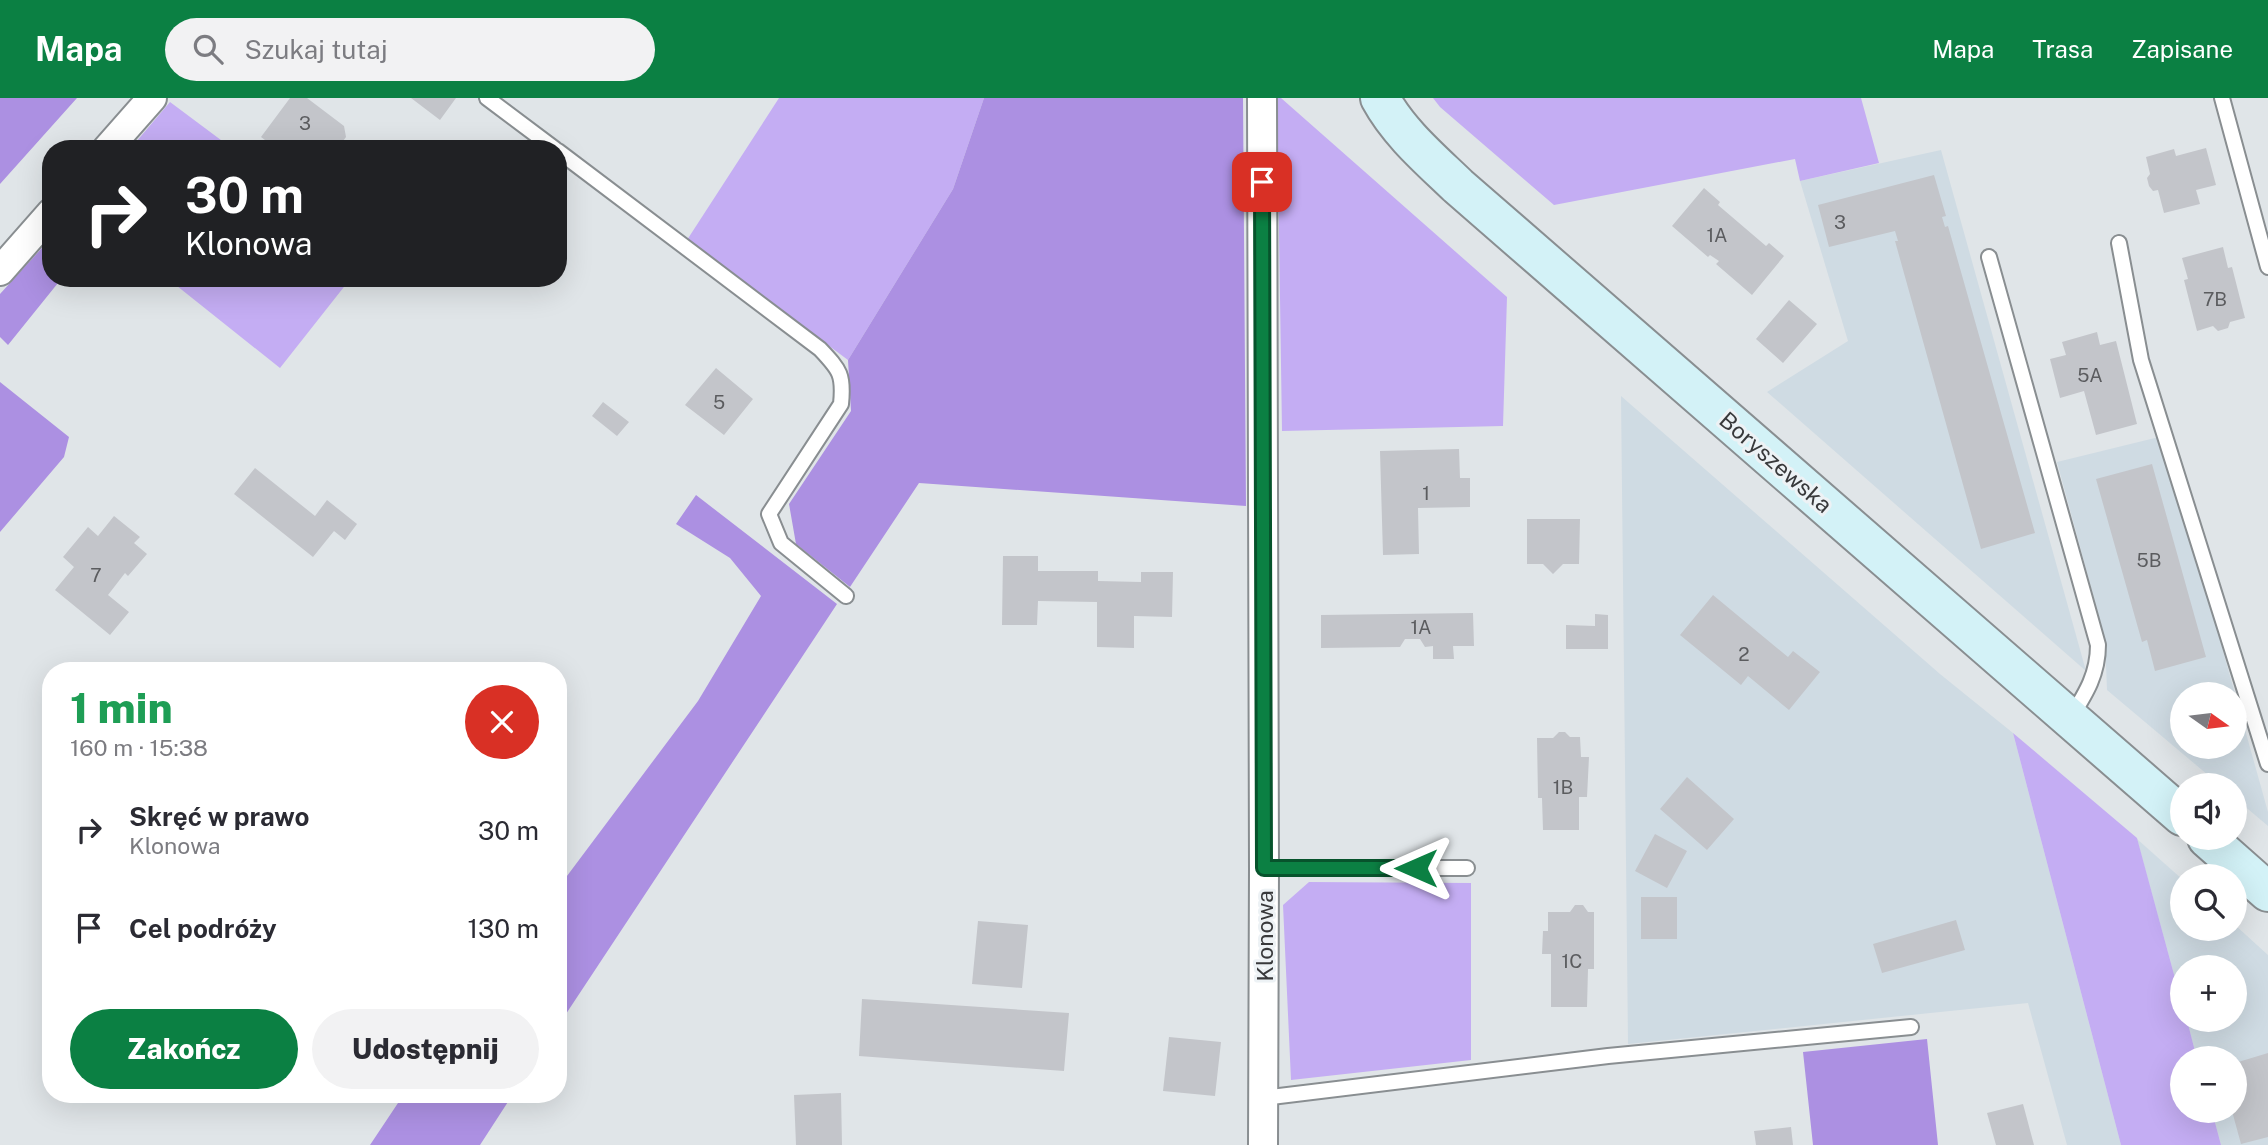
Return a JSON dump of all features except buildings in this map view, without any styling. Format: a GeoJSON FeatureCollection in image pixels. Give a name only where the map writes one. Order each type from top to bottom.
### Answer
{"type":"FeatureCollection","features":[{"type":"Feature","properties":{"kind":"main road","name":"Boryszewska"},"geometry":{"type":"LineString","coordinates":[[1380,98],[1388,113],[1420,151],[1458,186],[2170,806]]}},
{"type":"Feature","properties":{"kind":"main road"},"geometry":{"type":"LineString","coordinates":[[2222,850],[2267,887]]}},
{"type":"Feature","properties":{"kind":"street"},"geometry":{"type":"LineString","coordinates":[[115,140],[152,98]]}},
{"type":"Feature","properties":{"kind":"street","name":"Klonowa"},"geometry":{"type":"LineString","coordinates":[[1262,98],[1263,1145]]}},
{"type":"Feature","properties":{"kind":"street"},"geometry":{"type":"LineString","coordinates":[[0,271],[42,223]]}},
{"type":"Feature","properties":{"kind":"lane"},"geometry":{"type":"LineString","coordinates":[[487,98],[543,140]]}},
{"type":"Feature","properties":{"kind":"lane"},"geometry":{"type":"LineString","coordinates":[[2222,98],[2268,267]]}},
{"type":"Feature","properties":{"kind":"lane"},"geometry":{"type":"LineString","coordinates":[[567,158],[820,349],[838,368],[842,388],[841,404],[769,514],[781,543],[846,596]]}},
{"type":"Feature","properties":{"kind":"lane"},"geometry":{"type":"LineString","coordinates":[[2119,243],[2141,360],[2268,764]]}},
{"type":"Feature","properties":{"kind":"lane"},"geometry":{"type":"LineString","coordinates":[[1989,257],[2098,645],[2098,665],[2087,692],[2070,718]]}},
{"type":"Feature","properties":{"kind":"lane"},"geometry":{"type":"LineString","coordinates":[[1264,868],[1466,868]]}},
{"type":"Feature","properties":{"kind":"lane"},"geometry":{"type":"LineString","coordinates":[[1263,1098],[1608,1056],[1910,1027]]}},
{"type":"Feature","properties":{"kind":"shaded area"},"geometry":{"type":"Polygon","coordinates":[[[0,98],[77,98],[0,184],[0,98]]]}},
{"type":"Feature","properties":{"kind":"shaded area"},"geometry":{"type":"Polygon","coordinates":[[[779,98],[984,98],[953,189],[848,360],[687,240],[779,98]]]}},
{"type":"Feature","properties":{"kind":"shaded area"},"geometry":{"type":"Polygon","coordinates":[[[984,98],[1243,98],[1246,506],[919,483],[850,587],[796,544],[789,504],[851,411],[848,360],[953,189],[984,98]]]}},
{"type":"Feature","properties":{"kind":"shaded area"},"geometry":{"type":"Polygon","coordinates":[[[1277,98],[1281,98],[1507,297],[1503,426],[1282,431],[1277,98]]]}},
{"type":"Feature","properties":{"kind":"shaded area"},"geometry":{"type":"Polygon","coordinates":[[[1433,98],[1861,98],[1879,163],[1800,181],[1795,159],[1554,205],[1440,107],[1433,98]]]}},
{"type":"Feature","properties":{"kind":"shaded area"},"geometry":{"type":"Polygon","coordinates":[[[170,102],[221,140],[138,140],[170,102]]]}},
{"type":"Feature","properties":{"kind":"shaded area"},"geometry":{"type":"Polygon","coordinates":[[[1941,150],[2086,671],[1767,392],[1848,341],[1800,181],[1941,150]]]}},
{"type":"Feature","properties":{"kind":"shaded area"},"geometry":{"type":"Polygon","coordinates":[[[42,248],[42,287],[55,287],[8,345],[0,337],[0,294],[42,248]]]}},
{"type":"Feature","properties":{"kind":"shaded area"},"geometry":{"type":"Polygon","coordinates":[[[178,287],[344,287],[280,368],[178,287]]]}},
{"type":"Feature","properties":{"kind":"shaded area"},"geometry":{"type":"Polygon","coordinates":[[[0,382],[69,437],[64,457],[0,532],[0,382]]]}},
{"type":"Feature","properties":{"kind":"shaded area"},"geometry":{"type":"Polygon","coordinates":[[[1621,396],[1940,674],[2013,733],[2121,1145],[2067,1145],[2028,1003],[1628,1044],[1621,396]]]}},
{"type":"Feature","properties":{"kind":"shaded area"},"geometry":{"type":"Polygon","coordinates":[[[2163,436],[2232,682],[2170,682],[2170,743],[2107,690],[2105,639],[2057,462],[2163,436]]]}},
{"type":"Feature","properties":{"kind":"shaded area"},"geometry":{"type":"Polygon","coordinates":[[[696,495],[837,604],[567,1012],[567,876],[698,701],[761,596],[730,558],[676,524],[696,495]]]}},
{"type":"Feature","properties":{"kind":"shaded area"},"geometry":{"type":"Polygon","coordinates":[[[2013,733],[2137,838],[2170,960],[2170,1032],[2190,1032],[2194,1046],[2170,1046],[2170,1123],[2215,1123],[2221,1145],[2121,1145],[2013,733]]]}},
{"type":"Feature","properties":{"kind":"shaded area"},"geometry":{"type":"Polygon","coordinates":[[[2247,737],[2268,812],[2268,826],[2247,808],[2247,773],[2206,773],[2190,760],[2247,760],[2247,737]]]}},
{"type":"Feature","properties":{"kind":"shaded area"},"geometry":{"type":"Polygon","coordinates":[[[2137,839],[2170,868],[2170,941],[2247,941],[2247,936],[2268,955],[2268,1145],[2221,1145],[2215,1123],[2247,1123],[2247,1046],[2194,1046],[2190,1032],[2247,1032],[2247,955],[2170,955],[2170,960],[2137,839]]]}},
{"type":"Feature","properties":{"kind":"shaded area"},"geometry":{"type":"Polygon","coordinates":[[[1309,882],[1471,883],[1471,1060],[1291,1080],[1283,905],[1309,882]]]}},
{"type":"Feature","properties":{"kind":"shaded area"},"geometry":{"type":"Polygon","coordinates":[[[1927,1039],[1938,1145],[1813,1145],[1803,1052],[1927,1039]]]}},
{"type":"Feature","properties":{"kind":"shaded area"},"geometry":{"type":"Polygon","coordinates":[[[398,1103],[507,1103],[480,1145],[370,1145],[398,1103]]]}},
{"type":"Feature","properties":{"kind":"route"},"geometry":{"type":"LineString","coordinates":[[1262,182],[1264,868],[1416,868]]}}]}
